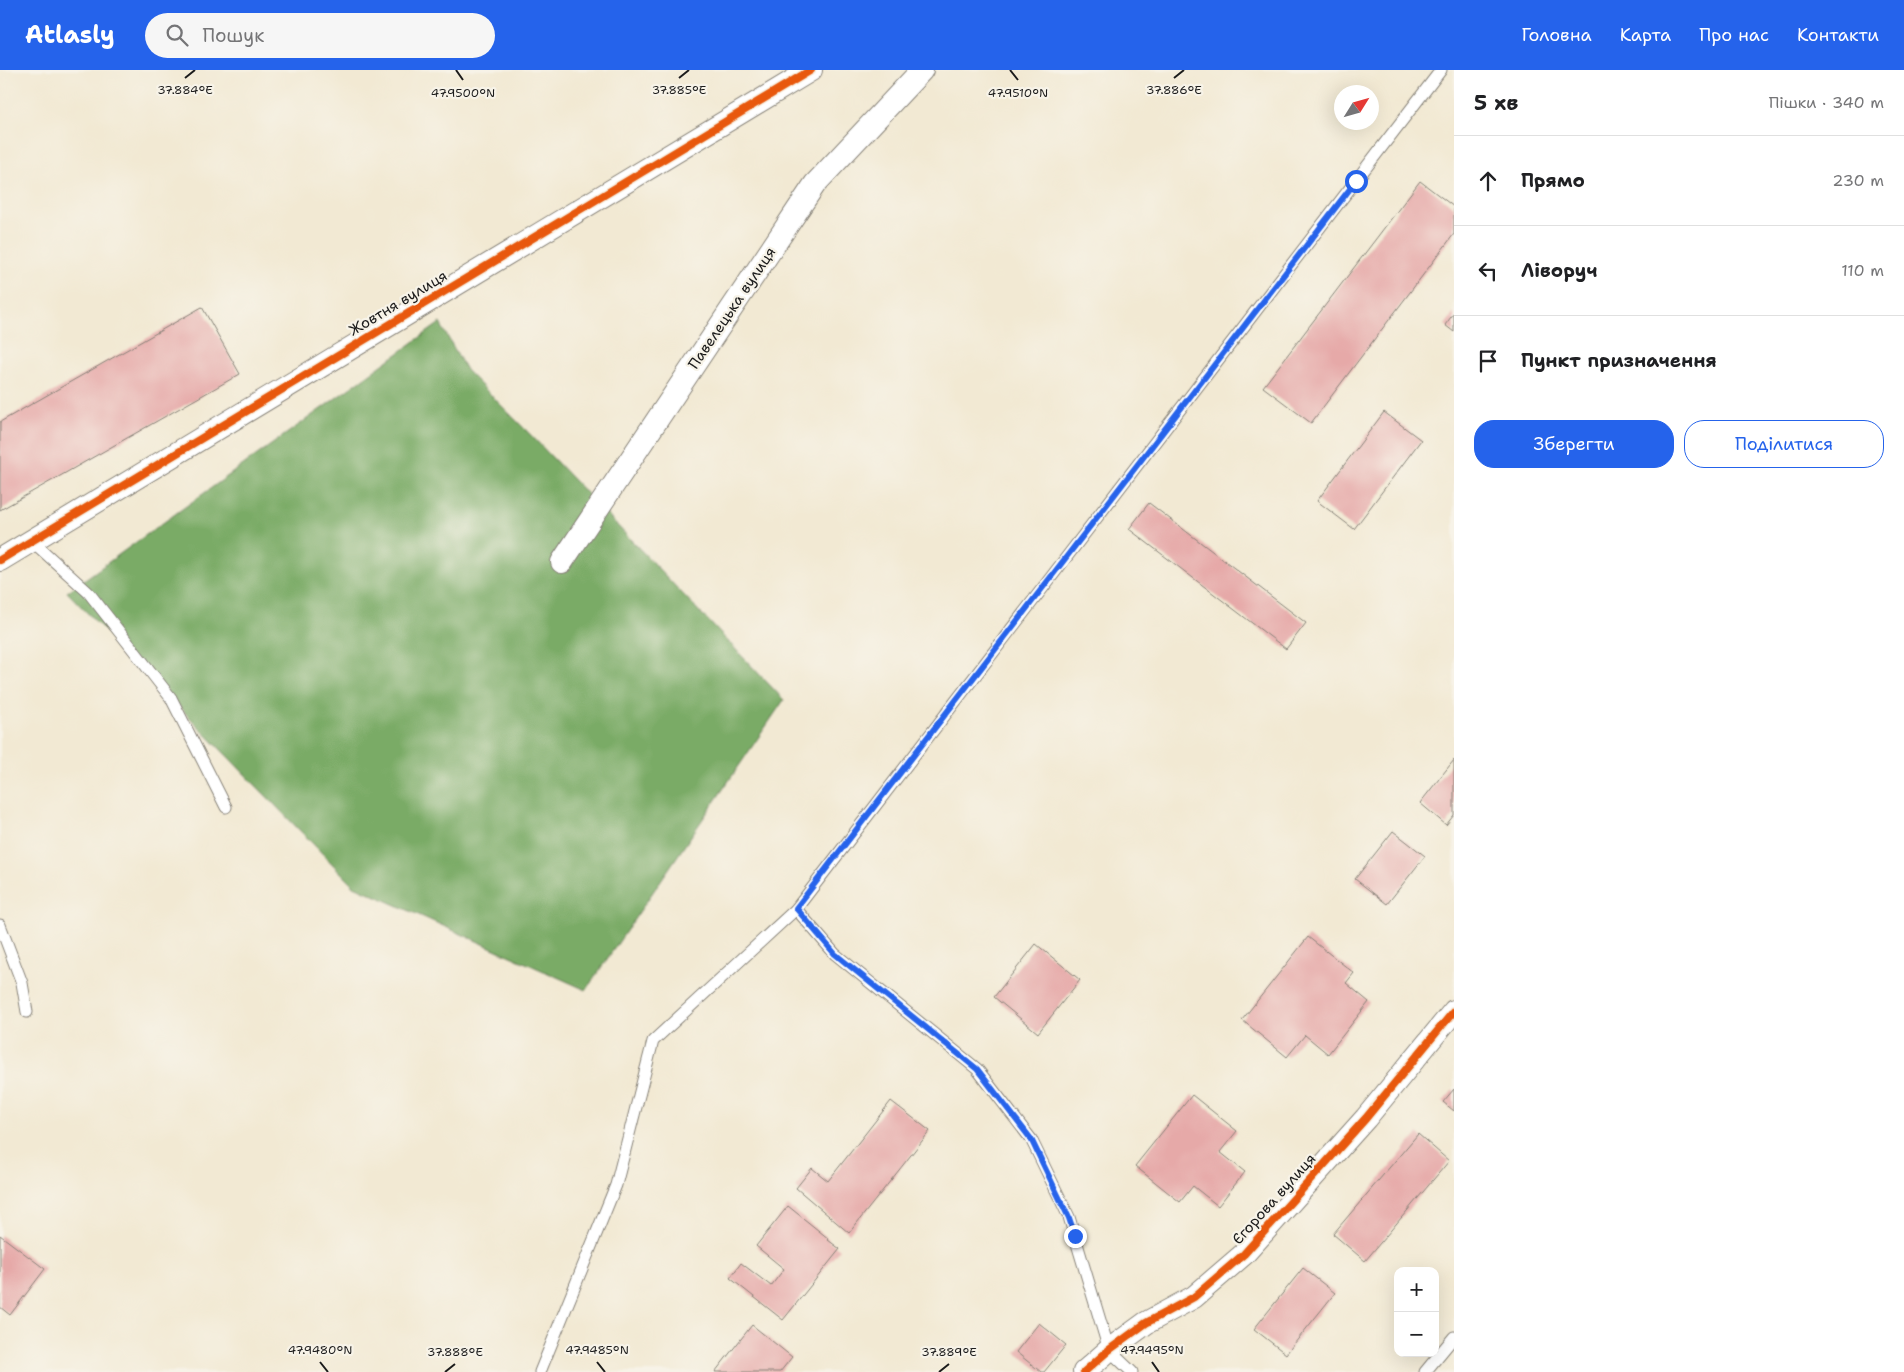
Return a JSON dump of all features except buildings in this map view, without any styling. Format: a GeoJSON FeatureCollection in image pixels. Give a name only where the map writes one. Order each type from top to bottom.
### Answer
{"type":"FeatureCollection","features":[{"type":"Feature","properties":{"kind":"street","name":"Жовтня вулиця"},"geometry":{"type":"LineString","coordinates":[[0,560],[811,70]]}},
{"type":"Feature","properties":{"kind":"street","name":"Павелецька вулиця"},"geometry":{"type":"LineString","coordinates":[[562,562],[815,184],[922,70]]}},
{"type":"Feature","properties":{"kind":"street","name":"Єгорова вулиця"},"geometry":{"type":"LineString","coordinates":[[1084,1372],[1109,1350],[1146,1323],[1194,1297],[1244,1254],[1366,1118],[1454,1011]]}},
{"type":"Feature","properties":{"kind":"lane"},"geometry":{"type":"LineString","coordinates":[[540,1372],[616,1185],[652,1042],[796,908],[1441,70]]}},
{"type":"Feature","properties":{"kind":"lane"},"geometry":{"type":"LineString","coordinates":[[32,541],[89,593],[171,698],[226,807]]}},
{"type":"Feature","properties":{"kind":"lane"},"geometry":{"type":"LineString","coordinates":[[796,908],[835,954],[977,1069],[1031,1139],[1069,1218],[1109,1350],[1132,1372]]}},
{"type":"Feature","properties":{"kind":"lane"},"geometry":{"type":"LineString","coordinates":[[0,925],[22,983],[27,1012]]}},
{"type":"Feature","properties":{"kind":"lane"},"geometry":{"type":"LineString","coordinates":[[1425,1372],[1454,1337]]}},
{"type":"Feature","properties":{"kind":"green space"},"geometry":{"type":"Polygon","coordinates":[[[440,323],[466,370],[526,430],[784,700],[586,990],[354,886],[67,592],[440,323]]]}},
{"type":"Feature","properties":{"kind":"cycle path"},"geometry":{"type":"LineString","coordinates":[[0,560],[811,70]]}},
{"type":"Feature","properties":{"kind":"cycle path"},"geometry":{"type":"LineString","coordinates":[[1084,1372],[1109,1350],[1146,1323],[1194,1297],[1244,1254],[1366,1118],[1454,1011]]}},
{"type":"Feature","properties":{"kind":"route"},"geometry":{"type":"LineString","coordinates":[[1075,1236],[1069,1218],[1031,1139],[977,1069],[835,954],[796,908],[1356,181]]}}]}
